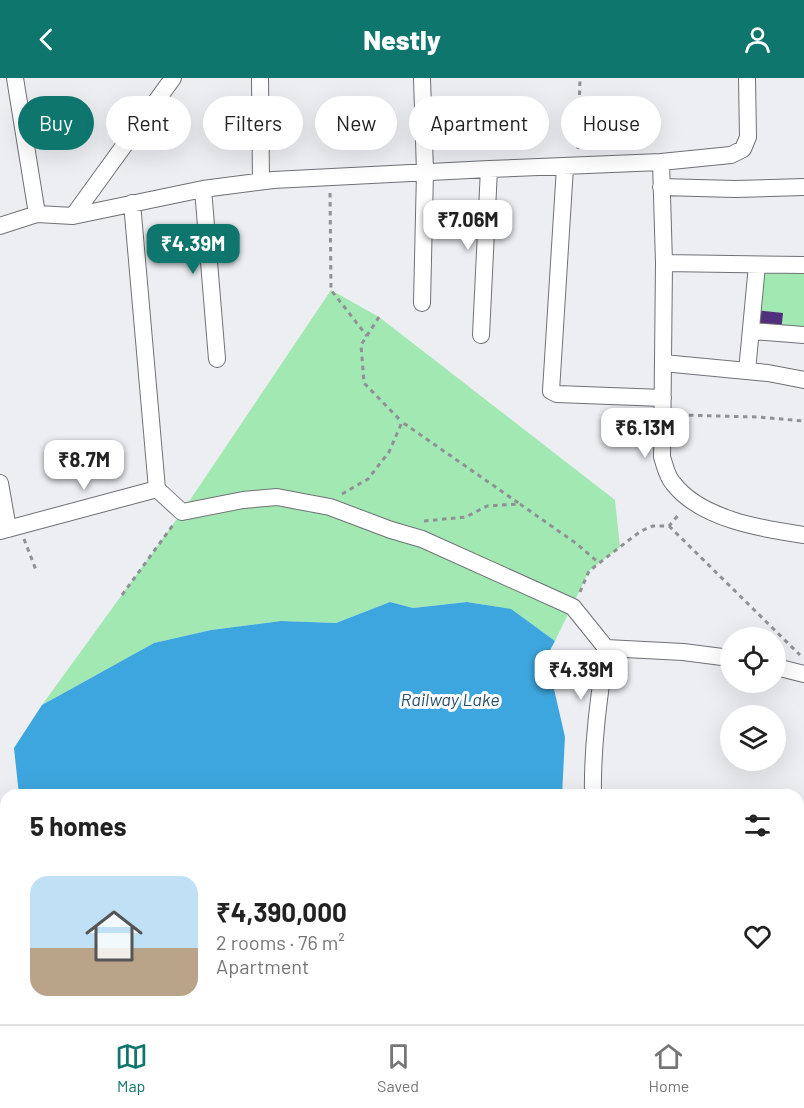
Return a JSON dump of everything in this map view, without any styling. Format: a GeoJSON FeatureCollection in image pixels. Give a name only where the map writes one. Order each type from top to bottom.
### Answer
{"type":"FeatureCollection","features":[{"type":"Feature","properties":{"kind":"street"},"geometry":{"type":"LineString","coordinates":[[15,78],[37,214]]}},
{"type":"Feature","properties":{"kind":"street"},"geometry":{"type":"LineString","coordinates":[[73,216],[173,78]]}},
{"type":"Feature","properties":{"kind":"street"},"geometry":{"type":"LineString","coordinates":[[260,78],[261,181]]}},
{"type":"Feature","properties":{"kind":"street"},"geometry":{"type":"LineString","coordinates":[[422,78],[425,172],[422,303]]}},
{"type":"Feature","properties":{"kind":"street"},"geometry":{"type":"LineString","coordinates":[[0,226],[37,214],[73,216],[204,189],[261,181],[661,162],[731,155],[743,149],[748,137],[747,78]]}},
{"type":"Feature","properties":{"kind":"street"},"geometry":{"type":"LineString","coordinates":[[661,162],[664,263],[662,458],[671,482],[690,501],[709,512],[766,530],[804,535]]}},
{"type":"Feature","properties":{"kind":"street"},"geometry":{"type":"LineString","coordinates":[[571,166],[551,391],[557,394],[663,406]]}},
{"type":"Feature","properties":{"kind":"street"},"geometry":{"type":"LineString","coordinates":[[481,334],[489,169]]}},
{"type":"Feature","properties":{"kind":"street"},"geometry":{"type":"LineString","coordinates":[[661,188],[804,187]]}},
{"type":"Feature","properties":{"kind":"street"},"geometry":{"type":"LineString","coordinates":[[204,189],[217,359]]}},
{"type":"Feature","properties":{"kind":"street"},"geometry":{"type":"LineString","coordinates":[[132,204],[157,489],[182,512],[243,500],[277,497],[330,507],[422,539],[573,607],[606,648],[592,766],[593,789]]}},
{"type":"Feature","properties":{"kind":"street"},"geometry":{"type":"LineString","coordinates":[[664,263],[804,265]]}},
{"type":"Feature","properties":{"kind":"street"},"geometry":{"type":"LineString","coordinates":[[747,371],[757,265]]}},
{"type":"Feature","properties":{"kind":"street"},"geometry":{"type":"LineString","coordinates":[[751,331],[804,335]]}},
{"type":"Feature","properties":{"kind":"street"},"geometry":{"type":"LineString","coordinates":[[663,363],[768,373],[804,380]]}},
{"type":"Feature","properties":{"kind":"street"},"geometry":{"type":"LineString","coordinates":[[0,483],[9,529],[157,489]]}},
{"type":"Feature","properties":{"kind":"street"},"geometry":{"type":"LineString","coordinates":[[606,648],[683,652],[720,657]]}},
{"type":"Feature","properties":{"kind":"street"},"geometry":{"type":"LineString","coordinates":[[786,670],[804,674]]}},
{"type":"Feature","properties":{"kind":"path"},"geometry":{"type":"LineString","coordinates":[[571,166],[580,78]]}},
{"type":"Feature","properties":{"kind":"path"},"geometry":{"type":"LineString","coordinates":[[330,176],[331,290],[367,336]]}},
{"type":"Feature","properties":{"kind":"path"},"geometry":{"type":"LineString","coordinates":[[380,317],[361,345],[364,383],[402,422],[577,544],[599,563]]}},
{"type":"Feature","properties":{"kind":"path"},"geometry":{"type":"LineString","coordinates":[[663,406],[804,422]]}},
{"type":"Feature","properties":{"kind":"path"},"geometry":{"type":"LineString","coordinates":[[330,507],[332,500],[368,478],[389,452],[402,422]]}},
{"type":"Feature","properties":{"kind":"path"},"geometry":{"type":"LineString","coordinates":[[669,526],[690,501]]}},
{"type":"Feature","properties":{"kind":"path"},"geometry":{"type":"LineString","coordinates":[[391,530],[415,522],[466,517],[487,506],[520,504]]}},
{"type":"Feature","properties":{"kind":"path"},"geometry":{"type":"LineString","coordinates":[[122,595],[182,512]]}},
{"type":"Feature","properties":{"kind":"path"},"geometry":{"type":"LineString","coordinates":[[573,607],[589,571],[641,531],[653,526],[669,526],[804,659]]}},
{"type":"Feature","properties":{"kind":"path"},"geometry":{"type":"LineString","coordinates":[[9,529],[36,570]]}},
{"type":"Feature","properties":{"kind":"green space"},"geometry":{"type":"Polygon","coordinates":[[[804,266],[804,334],[752,331],[758,267],[804,266]]]}},
{"type":"Feature","properties":{"kind":"green space"},"geometry":{"type":"Polygon","coordinates":[[[331,290],[379,317],[615,500],[620,547],[589,571],[555,641],[510,609],[467,602],[413,608],[390,602],[336,623],[281,621],[211,630],[154,643],[42,705],[182,512],[331,290]]]}},
{"type":"Feature","properties":{"kind":"water","name":"Railway Lake"},"geometry":{"type":"Polygon","coordinates":[[[390,602],[413,608],[467,602],[511,609],[555,641],[540,669],[554,689],[565,737],[562,789],[18,789],[14,748],[42,705],[154,643],[211,630],[281,621],[336,623],[390,602]]]}},
{"type":"Feature","properties":{"kind":"building"},"geometry":{"type":"Polygon","coordinates":[[[756,310],[783,313],[781,332],[754,330],[756,310]]]}}]}
